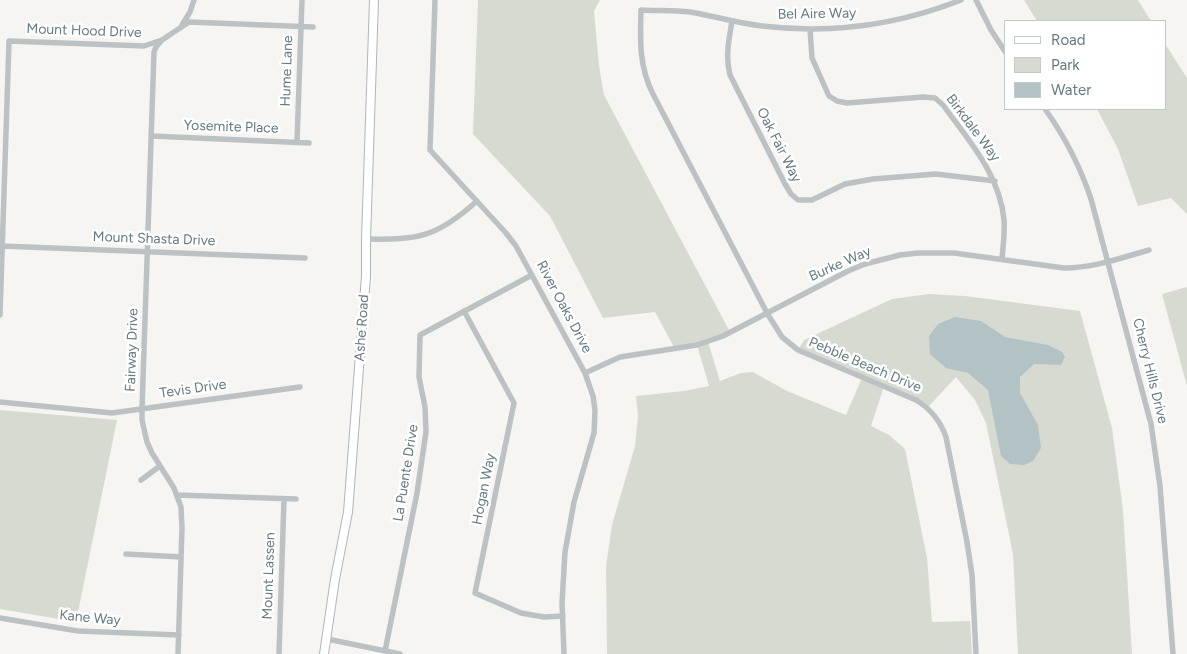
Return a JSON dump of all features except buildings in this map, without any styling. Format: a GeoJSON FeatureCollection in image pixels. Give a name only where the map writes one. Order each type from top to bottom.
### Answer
{"type":"FeatureCollection","features":[{"type":"Feature","properties":{"kind":"street"},"geometry":{"type":"LineString","coordinates":[[180,27],[190,12],[194,0]]}},
{"type":"Feature","properties":{"kind":"street","name":"Hume Lane"},"geometry":{"type":"LineString","coordinates":[[297,142],[302,0]]}},
{"type":"Feature","properties":{"kind":"street","name":"Ashe Road"},"geometry":{"type":"LineString","coordinates":[[324,654],[335,579],[348,512],[366,276],[374,0]]}},
{"type":"Feature","properties":{"kind":"street","name":"River Oaks Drive"},"geometry":{"type":"LineString","coordinates":[[435,0],[430,150],[516,246],[585,373],[594,396],[594,433],[568,527],[563,578],[564,654]]}},
{"type":"Feature","properties":{"kind":"street","name":"Bel Aire Way"},"geometry":{"type":"LineString","coordinates":[[641,10],[690,12],[732,21],[781,28],[810,29],[866,25],[894,20],[921,14],[961,0]]}},
{"type":"Feature","properties":{"kind":"street"},"geometry":{"type":"LineString","coordinates":[[976,0],[991,30],[1004,50]]}},
{"type":"Feature","properties":{"kind":"street","name":"Pebble Beach Drive"},"geometry":{"type":"LineString","coordinates":[[641,10],[640,48],[649,87],[767,313],[782,338],[798,350],[916,400],[937,419],[946,436],[967,542],[974,599],[976,654]]}},
{"type":"Feature","properties":{"kind":"street","name":"Oak Fair Way"},"geometry":{"type":"LineString","coordinates":[[732,21],[727,48],[730,75],[785,184],[791,194],[798,200],[812,200],[845,184],[873,179],[936,174],[995,181]]}},
{"type":"Feature","properties":{"kind":"street","name":"Mount Hood Drive"},"geometry":{"type":"LineString","coordinates":[[2,246],[10,41],[135,46],[153,44],[162,40],[189,22],[313,27]]}},
{"type":"Feature","properties":{"kind":"street","name":"Birkdale Way"},"geometry":{"type":"LineString","coordinates":[[810,29],[812,58],[829,96],[837,101],[847,103],[923,97],[935,98],[943,105],[986,164],[995,181],[1004,223],[1002,259]]}},
{"type":"Feature","properties":{"kind":"street","name":"Fairway Drive"},"geometry":{"type":"LineString","coordinates":[[162,40],[154,52],[142,420],[147,442],[177,496],[182,520],[178,654]]}},
{"type":"Feature","properties":{"kind":"street","name":"Cherry Hills Drive"},"geometry":{"type":"LineString","coordinates":[[1046,110],[1067,142],[1084,180],[1144,394],[1156,455],[1173,654]]}},
{"type":"Feature","properties":{"kind":"street","name":"Yosemite Place"},"geometry":{"type":"LineString","coordinates":[[152,136],[309,143]]}},
{"type":"Feature","properties":{"kind":"street"},"geometry":{"type":"LineString","coordinates":[[366,239],[399,240],[426,235],[449,224],[477,201]]}},
{"type":"Feature","properties":{"kind":"street"},"geometry":{"type":"LineString","coordinates":[[0,314],[2,246]]}},
{"type":"Feature","properties":{"kind":"street","name":"Mount Shasta Drive"},"geometry":{"type":"LineString","coordinates":[[2,246],[305,258]]}},
{"type":"Feature","properties":{"kind":"street","name":"Burke Way"},"geometry":{"type":"LineString","coordinates":[[585,373],[620,357],[708,342],[848,271],[882,259],[936,252],[1070,268],[1089,266],[1149,250]]}},
{"type":"Feature","properties":{"kind":"street","name":"La Puente Drive"},"geometry":{"type":"LineString","coordinates":[[385,651],[418,484],[426,432],[425,407],[419,377],[420,334],[532,274]]}},
{"type":"Feature","properties":{"kind":"street","name":"Hogan Way"},"geometry":{"type":"LineString","coordinates":[[464,311],[514,403],[476,594],[527,614],[544,617],[563,616]]}},
{"type":"Feature","properties":{"kind":"street","name":"Tevis Drive"},"geometry":{"type":"LineString","coordinates":[[0,402],[112,413],[300,387]]}},
{"type":"Feature","properties":{"kind":"street"},"geometry":{"type":"LineString","coordinates":[[141,480],[160,466]]}},
{"type":"Feature","properties":{"kind":"street"},"geometry":{"type":"LineString","coordinates":[[177,496],[296,499]]}},
{"type":"Feature","properties":{"kind":"street","name":"Mount Lassen"},"geometry":{"type":"LineString","coordinates":[[279,654],[284,499]]}},
{"type":"Feature","properties":{"kind":"street"},"geometry":{"type":"LineString","coordinates":[[126,554],[182,556]]}},
{"type":"Feature","properties":{"kind":"street","name":"Kane Way"},"geometry":{"type":"LineString","coordinates":[[0,618],[78,631],[179,635]]}},
{"type":"Feature","properties":{"kind":"street"},"geometry":{"type":"LineString","coordinates":[[327,639],[400,654]]}},
{"type":"Feature","properties":{"kind":"green space"},"geometry":{"type":"Polygon","coordinates":[[[478,0],[600,0],[594,11],[599,66],[604,95],[730,332],[708,342],[720,381],[741,373],[753,372],[787,391],[846,415],[862,378],[798,350],[804,340],[892,299],[929,294],[965,296],[1080,311],[1112,428],[1123,510],[1132,654],[1018,654],[1013,554],[986,423],[975,400],[956,377],[927,408],[884,386],[871,426],[889,435],[905,449],[927,558],[932,622],[970,621],[972,654],[607,654],[606,566],[612,525],[635,446],[638,416],[636,396],[684,391],[709,386],[697,345],[675,349],[655,312],[603,318],[550,216],[473,134],[478,0]]]}},
{"type":"Feature","properties":{"kind":"green space"},"geometry":{"type":"Polygon","coordinates":[[[1024,0],[1138,0],[1150,20],[1036,20],[1024,0]]]}},
{"type":"Feature","properties":{"kind":"green space"},"geometry":{"type":"Polygon","coordinates":[[[1167,47],[1187,78],[1187,214],[1171,198],[1138,206],[1118,149],[1098,110],[1167,110],[1167,47]]]}},
{"type":"Feature","properties":{"kind":"green space"},"geometry":{"type":"Polygon","coordinates":[[[1187,287],[1187,386],[1162,294],[1187,287]]]}},
{"type":"Feature","properties":{"kind":"green space"},"geometry":{"type":"Polygon","coordinates":[[[0,410],[117,420],[76,622],[0,609],[0,410]]]}},
{"type":"Feature","properties":{"kind":"water"},"geometry":{"type":"Polygon","coordinates":[[[955,317],[981,321],[1005,337],[1048,345],[1062,352],[1065,357],[1061,365],[1034,364],[1020,377],[1020,393],[1038,425],[1041,448],[1033,461],[1024,465],[1010,464],[1001,456],[988,390],[968,373],[946,368],[930,354],[929,336],[938,324],[955,317]]]}}]}
